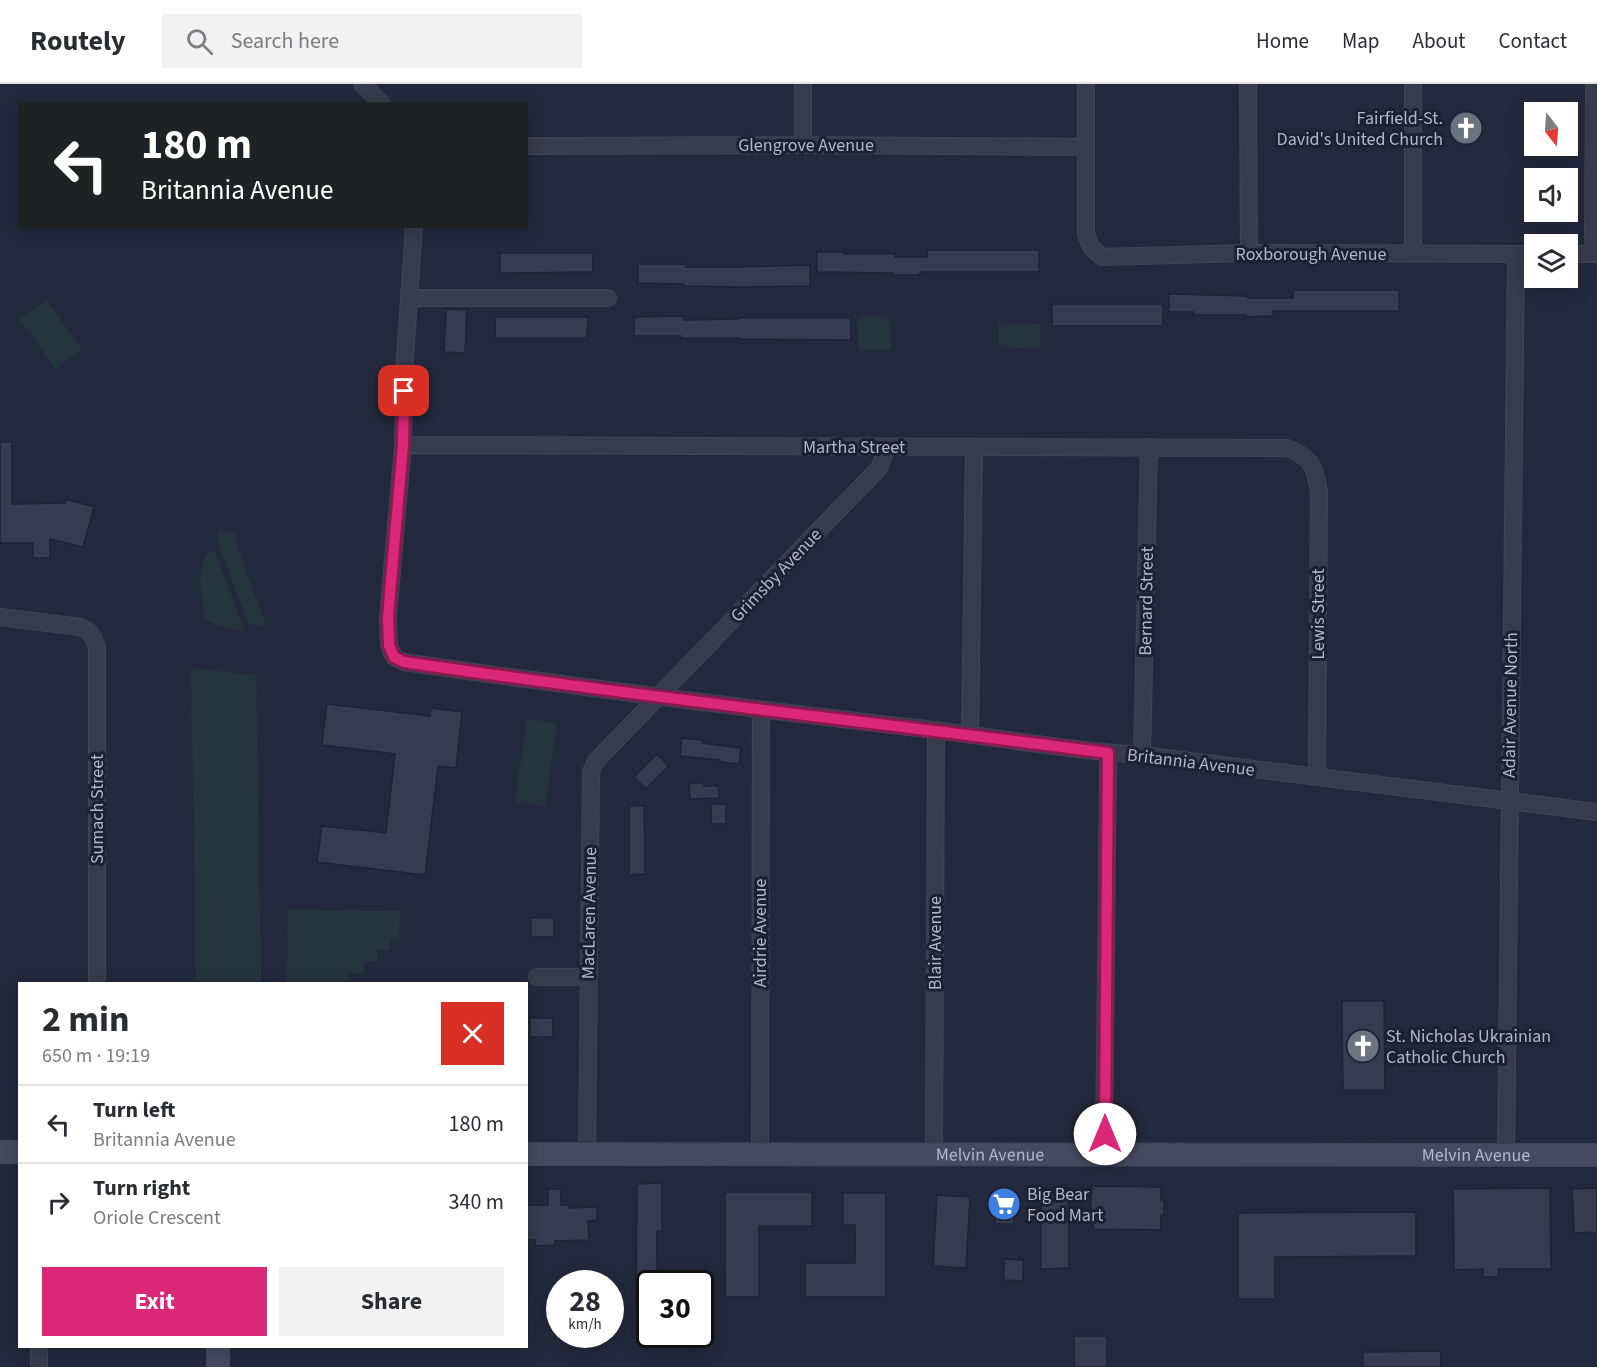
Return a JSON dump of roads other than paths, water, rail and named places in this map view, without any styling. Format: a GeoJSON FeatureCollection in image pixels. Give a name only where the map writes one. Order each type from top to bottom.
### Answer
{"type":"FeatureCollection","features":[{"type":"Feature","properties":{"kind":"street"},"geometry":{"type":"LineString","coordinates":[[362,84],[380,102]]}},
{"type":"Feature","properties":{"kind":"street"},"geometry":{"type":"LineString","coordinates":[[803,84],[803,145]]}},
{"type":"Feature","properties":{"kind":"street"},"geometry":{"type":"LineString","coordinates":[[1086,84],[1086,147]]}},
{"type":"Feature","properties":{"kind":"street"},"geometry":{"type":"LineString","coordinates":[[1248,84],[1248,253]]}},
{"type":"Feature","properties":{"kind":"street"},"geometry":{"type":"LineString","coordinates":[[1413,84],[1413,254]]}},
{"type":"Feature","properties":{"kind":"street"},"geometry":{"type":"LineString","coordinates":[[1578,254],[1595,254],[1594,84]]}},
{"type":"Feature","properties":{"kind":"street","name":"Glengrove Avenue"},"geometry":{"type":"LineString","coordinates":[[528,146],[1086,147]]}},
{"type":"Feature","properties":{"kind":"street","name":"Roxborough Avenue"},"geometry":{"type":"LineString","coordinates":[[1086,147],[1086,234],[1091,247],[1102,256],[1248,253],[1524,254]]}},
{"type":"Feature","properties":{"kind":"street"},"geometry":{"type":"LineString","coordinates":[[403,445],[404,372],[414,228]]}},
{"type":"Feature","properties":{"kind":"street","name":"Adair Avenue North"},"geometry":{"type":"LineString","coordinates":[[1506,1156],[1516,254]]}},
{"type":"Feature","properties":{"kind":"street"},"geometry":{"type":"LineString","coordinates":[[409,298],[608,298]]}},
{"type":"Feature","properties":{"kind":"street","name":"Britannia Avenue"},"geometry":{"type":"LineString","coordinates":[[403,445],[388,617],[389,645],[394,657],[404,662],[761,711],[936,730],[1597,812]]}},
{"type":"Feature","properties":{"kind":"street","name":"Martha Street"},"geometry":{"type":"LineString","coordinates":[[403,445],[1287,448],[1304,455]]}},
{"type":"Feature","properties":{"kind":"street","name":"Grimsby Avenue"},"geometry":{"type":"LineString","coordinates":[[658,698],[875,473],[880,467],[886,447]]}},
{"type":"Feature","properties":{"kind":"street","name":"Bernard Street"},"geometry":{"type":"LineString","coordinates":[[1142,755],[1149,447]]}},
{"type":"Feature","properties":{"kind":"street"},"geometry":{"type":"LineString","coordinates":[[970,735],[974,448]]}},
{"type":"Feature","properties":{"kind":"street","name":"Lewis Street"},"geometry":{"type":"LineString","coordinates":[[1304,455],[1316,472],[1319,492],[1317,777]]}},
{"type":"Feature","properties":{"kind":"street","name":"Sumach Street"},"geometry":{"type":"LineString","coordinates":[[0,617],[78,626],[92,635],[97,647],[97,982]]}},
{"type":"Feature","properties":{"kind":"street","name":"MacLaren Avenue"},"geometry":{"type":"LineString","coordinates":[[587,1155],[591,772],[596,761],[658,698]]}},
{"type":"Feature","properties":{"kind":"street","name":"Airdrie Avenue"},"geometry":{"type":"LineString","coordinates":[[760,1155],[761,711]]}},
{"type":"Feature","properties":{"kind":"street","name":"Blair Avenue"},"geometry":{"type":"LineString","coordinates":[[934,1155],[936,730]]}},
{"type":"Feature","properties":{"kind":"street"},"geometry":{"type":"LineString","coordinates":[[1104,1154],[1108,753]]}},
{"type":"Feature","properties":{"kind":"street"},"geometry":{"type":"LineString","coordinates":[[537,977],[588,977]]}},
{"type":"Feature","properties":{"kind":"street"},"geometry":{"type":"LineString","coordinates":[[0,1152],[18,1152]]}},
{"type":"Feature","properties":{"kind":"street","name":"Melvin Avenue"},"geometry":{"type":"LineString","coordinates":[[528,1154],[1597,1155]]}},
{"type":"Feature","properties":{"kind":"street"},"geometry":{"type":"LineString","coordinates":[[39,1348],[39,1367]]}},
{"type":"Feature","properties":{"kind":"street"},"geometry":{"type":"LineString","coordinates":[[218,1348],[218,1367]]}},
{"type":"Feature","properties":{"kind":"place","name":"Fairfield-St. David's United Church"},"geometry":{"type":"Point","coordinates":[1466,128]}},
{"type":"Feature","properties":{"kind":"place","name":"St. Nicholas Ukrainian Catholic Church"},"geometry":{"type":"Point","coordinates":[1363,1046]}},
{"type":"Feature","properties":{"kind":"place","name":"Big Bear Food Mart"},"geometry":{"type":"Point","coordinates":[1004,1204]}}]}
